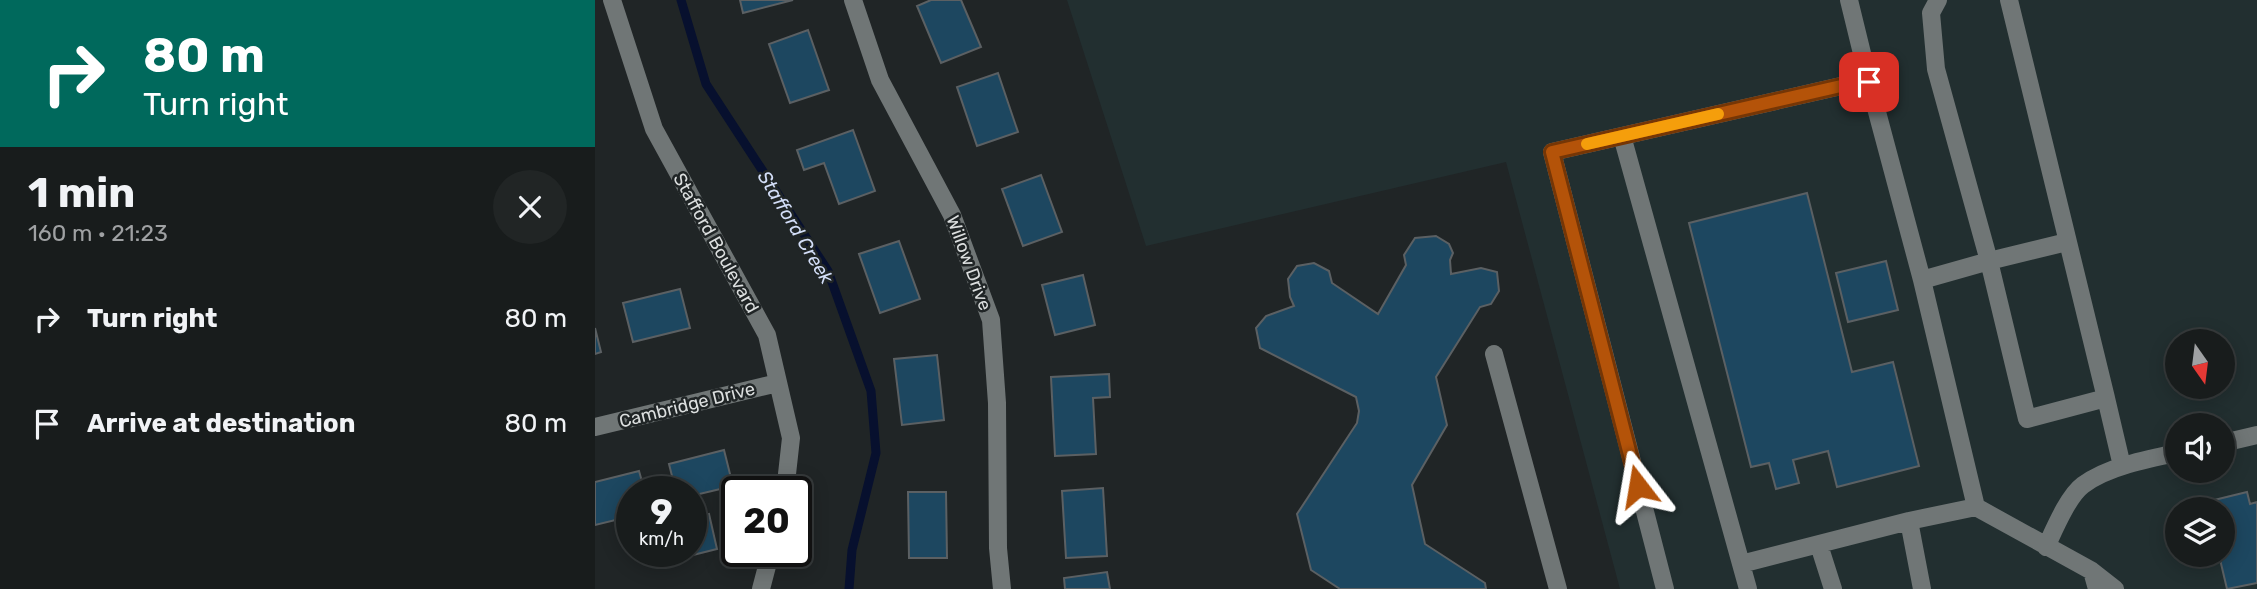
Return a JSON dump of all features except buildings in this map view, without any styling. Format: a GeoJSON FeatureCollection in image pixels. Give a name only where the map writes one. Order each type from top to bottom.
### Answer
{"type":"FeatureCollection","features":[{"type":"Feature","properties":{"kind":"street","name":"Stafford Boulevard"},"geometry":{"type":"LineString","coordinates":[[612,0],[654,129],[767,335],[792,438],[787,476]]}},
{"type":"Feature","properties":{"kind":"street","name":"Willow Drive"},"geometry":{"type":"LineString","coordinates":[[853,0],[880,80],[952,215],[991,320],[997,403],[998,548],[1002,589]]}},
{"type":"Feature","properties":{"kind":"street"},"geometry":{"type":"LineString","coordinates":[[1849,0],[1976,507]]}},
{"type":"Feature","properties":{"kind":"street"},"geometry":{"type":"LineString","coordinates":[[1938,0],[1931,13],[1936,69],[1989,261],[2027,419],[2106,398]]}},
{"type":"Feature","properties":{"kind":"street"},"geometry":{"type":"LineString","coordinates":[[2009,0],[2122,466]]}},
{"type":"Feature","properties":{"kind":"street"},"geometry":{"type":"LineString","coordinates":[[1665,589],[1552,152],[1841,86],[1869,82]]}},
{"type":"Feature","properties":{"kind":"street"},"geometry":{"type":"LineString","coordinates":[[1622,136],[1748,589]]}},
{"type":"Feature","properties":{"kind":"street"},"geometry":{"type":"LineString","coordinates":[[1921,280],[2067,242]]}},
{"type":"Feature","properties":{"kind":"street"},"geometry":{"type":"LineString","coordinates":[[1494,354],[1558,589]]}},
{"type":"Feature","properties":{"kind":"street","name":"Cambridge Drive"},"geometry":{"type":"LineString","coordinates":[[595,428],[778,383]]}},
{"type":"Feature","properties":{"kind":"street"},"geometry":{"type":"LineString","coordinates":[[2235,440],[2257,435]]}},
{"type":"Feature","properties":{"kind":"street"},"geometry":{"type":"LineString","coordinates":[[2046,547],[2064,510],[2081,486],[2122,466],[2165,456]]}},
{"type":"Feature","properties":{"kind":"street"},"geometry":{"type":"LineString","coordinates":[[1741,564],[1909,521],[1976,507],[2092,571],[2115,589]]}},
{"type":"Feature","properties":{"kind":"street"},"geometry":{"type":"LineString","coordinates":[[1909,521],[1922,589]]}},
{"type":"Feature","properties":{"kind":"street"},"geometry":{"type":"LineString","coordinates":[[1819,545],[1833,589]]}},
{"type":"Feature","properties":{"kind":"street"},"geometry":{"type":"LineString","coordinates":[[761,589],[767,567]]}},
{"type":"Feature","properties":{"kind":"street"},"geometry":{"type":"LineString","coordinates":[[2092,571],[2097,589]]}},
{"type":"Feature","properties":{"kind":"shaded area"},"geometry":{"type":"Polygon","coordinates":[[[1067,0],[2257,0],[2257,589],[1620,589],[1506,162],[1146,246],[1067,0]]]}},
{"type":"Feature","properties":{"kind":"waterway","name":"Stafford Creek"},"geometry":{"type":"LineString","coordinates":[[681,0],[706,84],[828,271],[871,391],[876,453],[852,550],[849,589]]}},
{"type":"Feature","properties":{"kind":"slow traffic"},"geometry":{"type":"LineString","coordinates":[[1587,144],[1718,114]]}},
{"type":"Feature","properties":{"kind":"route"},"geometry":{"type":"LineString","coordinates":[[1638,486],[1552,152],[1841,86],[1869,82]]}}]}
